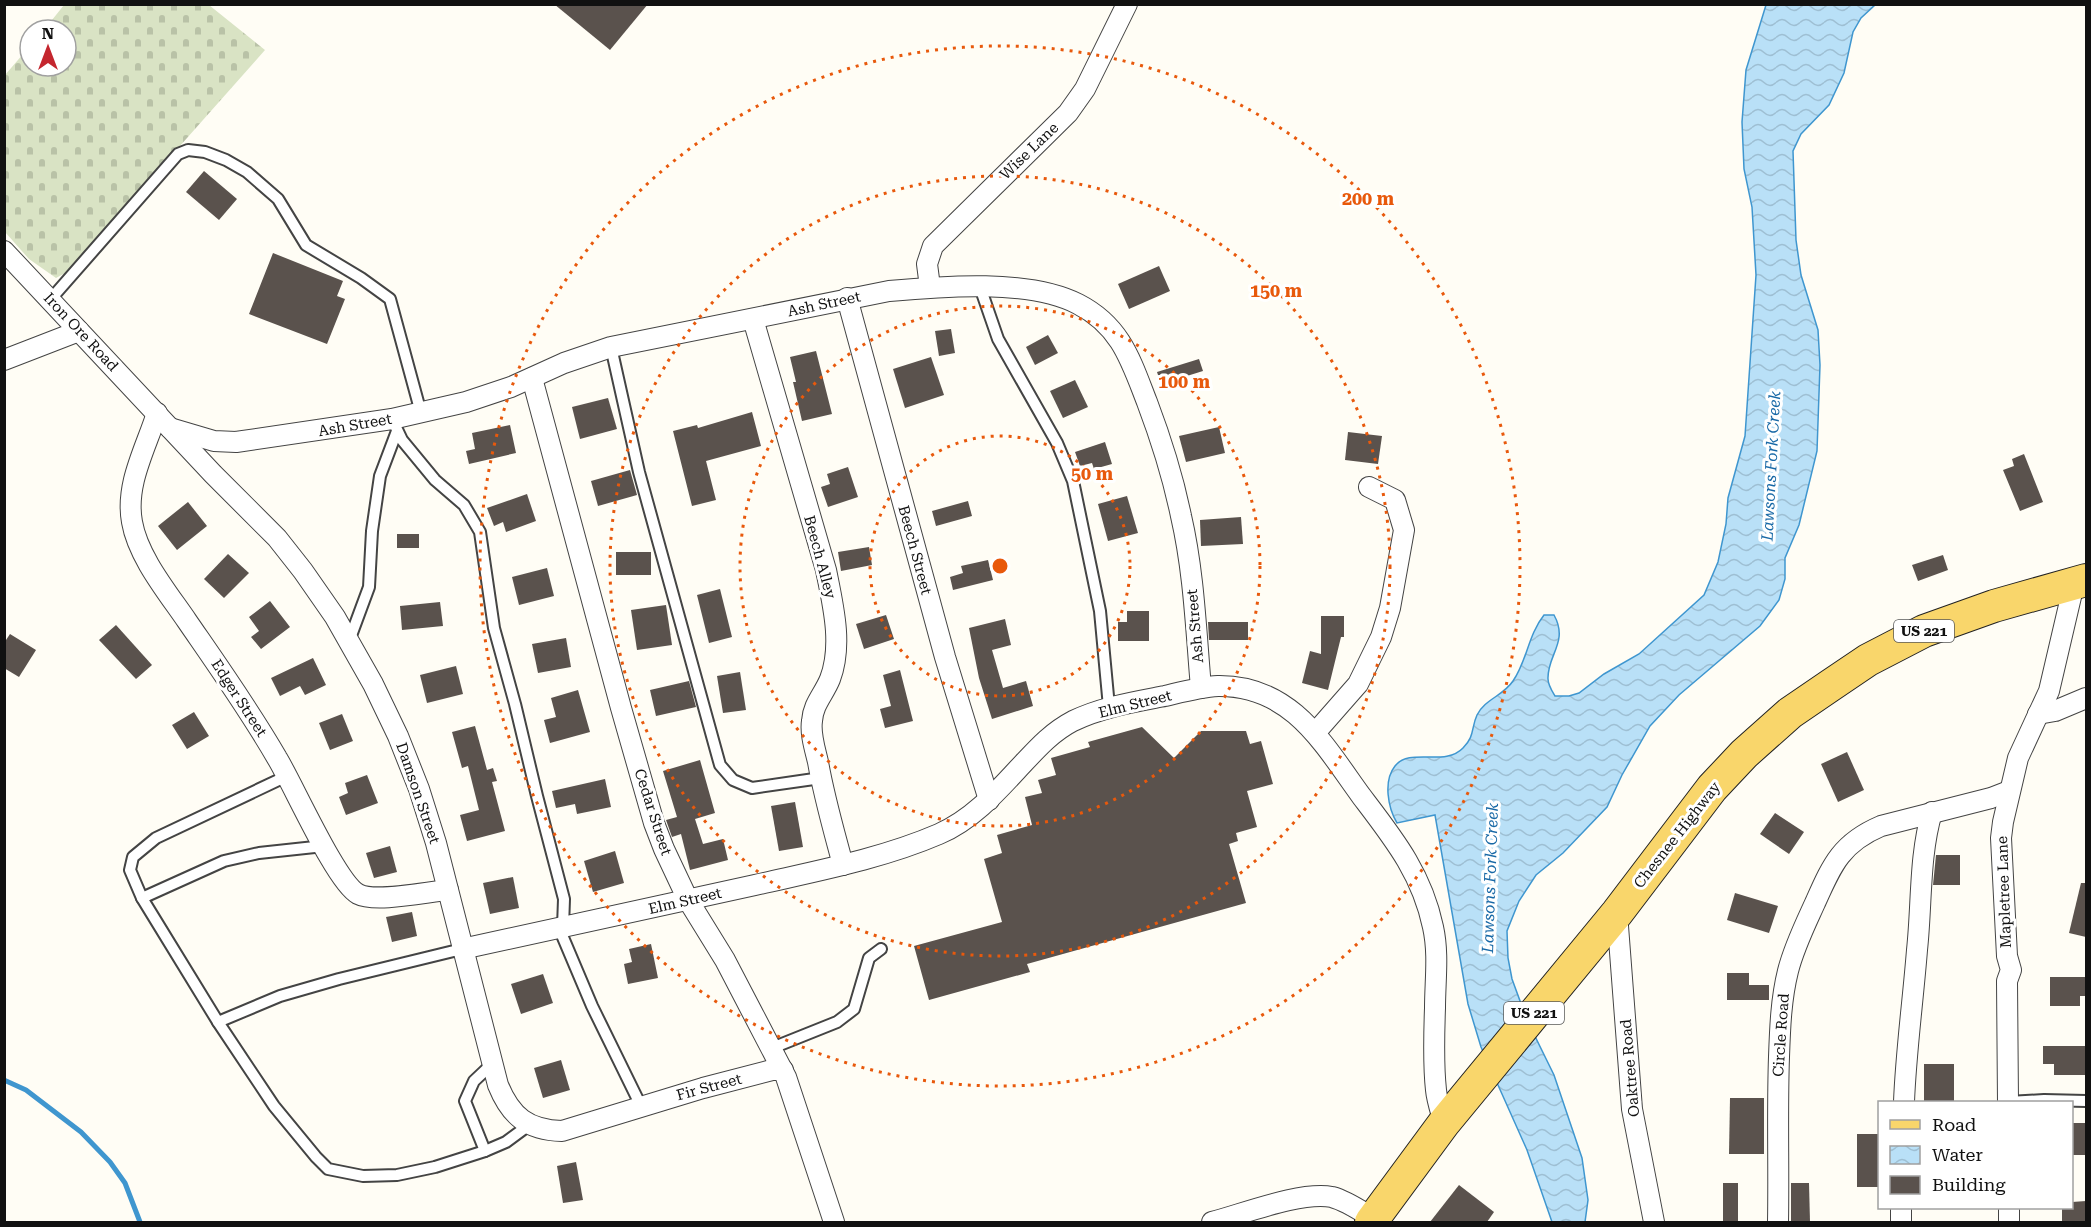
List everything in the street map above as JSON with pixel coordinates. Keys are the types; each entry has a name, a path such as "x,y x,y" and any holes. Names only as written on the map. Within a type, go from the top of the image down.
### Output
{"main road":[{"name":"Chesnee Highway","path":"1372,1221 1444,1123 1617,913 1712,788 1744,754 1790,713 1868,660 1924,631 1995,606 2080,582"}],"street":[{"name":"Wise Lane","path":"930,287 927,264 933,246 1068,113 1084,89 1127,4"},
{"name":"Iron Ore Road","path":"4,251 157,413"},
{"name":"Ash Street","path":"170,428 214,441 236,442 395,425 420,413 466,402 611,347 847,298 930,287 980,287 1057,295 1100,318 1117,336 1129,355 1153,419 1182,517 1190,570 1201,688"},
{"name":"Beech Street","path":"847,298 945,657 989,800"},
{"name":"Beech Alley","path":"753,319 826,570 832,600 837,640 834,666 828,685 817,701 811,722 821,778 843,865"},
{"path":"4,360 80,332"},
{"name":"Cedar Street","path":"532,378 654,823 671,866 688,900 725,960 793,1092 834,1222"},
{"name":"Damson Street","path":"157,413 213,474 277,538 303,571 349,641 373,684 402,746 426,810 492,1064 504,1101 515,1115 529,1125"},
{"name":"Edger Street","path":"157,413 136,470 131,499 135,534 158,578 250,713 347,885 358,894 374,898 448,890"},
{"path":"1315,734 1358,684 1382,637 1390,608 1404,530 1395,500 1369,488"},
{"name":"Mapletree Lane","path":"2008,1101 2007,981 2011,970 2007,956 2001,838 2009,791 2018,758 2049,691 2080,582"},
{"name":"Elm Street","path":"462,949 843,865 939,834 965,819 989,800 1042,743 1076,720 1109,707 1201,688 1234,687 1266,695 1293,711 1315,734 1404,852 1417,876 1433,927 1437,954 1436,1093 1444,1123"},
{"path":"2038,714 2055,711 2086,698"},
{"name":"Circle Road","path":"1778,1222 1777,1107 1780,1015 1783,993 1793,951 1829,871 1838,855 1865,833 1881,826 1991,798 2009,791"},
{"path":"1905,1101 1909,1019 1917,950 1924,851 1926,831 1932,812"},
{"name":"Oaktree Road","path":"1617,913 1632,1109 1654,1222"},
{"name":"Fir Street","path":"638,1107 772,1070 783,1070"},
{"path":"529,1125 545,1131 562,1131 579,1128 638,1107"},
{"path":"1212,1222 1313,1196 1332,1197 1350,1204 1372,1221"}],"lane":[{"path":"50,300 178,154 188,150 205,152 226,160 247,172 278,199 306,245 390,298 420,413"},
{"path":"980,287 998,339 1057,443 1073,481 1100,611 1109,707"},
{"path":"611,347 639,472 720,765 733,780 752,788 821,778"},
{"path":"349,641 369,587 372,531 380,476 395,425"},
{"path":"395,425 402,440 435,480 464,505 480,532 494,628 564,899 561,927 592,1006 638,1107"},
{"path":"287,776 156,838 133,857 130,870 142,898 218,1022 274,1106 328,1169 363,1176 398,1176 435,1167 506,1142 529,1125"},
{"path":"142,898 224,861 259,853 324,846"},
{"path":"218,1022 290,993 462,949"},
{"path":"772,1048 837,1022 854,1009 869,958 881,949"},
{"path":"485,1151 465,1101 474,1081 492,1064"},
{"path":"2026,1101 2086,1101"}],"green space":[{"path":"64,5 209,5 265,50 69,271 56,278 29,259 5,232 5,75 18,60 18,78 78,78 78,18 54,18"}],"water":[{"name":"Lawsons Fork Creek","path":"1766,5 1875,5 1861,18 1853,32 1844,73 1829,105 1801,134 1793,151 1796,240 1801,275 1818,330 1820,365 1817,451 1799,525 1785,558 1785,579 1779,600 1760,626 1679,695 1650,726 1607,807 1563,853 1536,875 1519,901 1507,931 1508,958 1512,979 1527,1020 1554,1075 1582,1158 1588,1200 1585,1222 1552,1222 1527,1150 1481,1047 1468,1004 1435,815 1397,823 1389,802 1389,779 1395,766 1401,761 1418,757 1447,756 1463,748 1469,740 1480,710 1509,686 1518,673 1534,631 1544,615 1554,615 1559,633 1549,670 1550,688 1555,696 1569,696 1579,693 1604,674 1639,654 1704,595 1718,562 1726,524 1728,498 1745,436 1756,275 1752,207 1744,169 1742,122 1746,70"}],"building":[{"path":"554,4 648,4 610,50"},
{"path":"204,171 237,199 219,220 186,192"},
{"path":"273,253 343,281 337,296 345,299 327,344 249,314"},
{"path":"1159,266 1170,291 1129,309 1118,284"},
{"path":"951,329 955,353 939,356 935,331"},
{"path":"1048,335 1058,353 1035,365 1026,347"},
{"path":"816,351 832,414 802,421 790,357"},
{"path":"931,357 944,395 905,408 893,369"},
{"path":"1199,359 1203,371 1161,384 1157,372"},
{"path":"1075,380 1088,407 1063,418 1050,391"},
{"path":"608,398 617,429 580,439 572,407"},
{"path":"752,412 761,446 706,461 716,500 692,506 673,431 697,425 698,428"},
{"path":"510,425 516,453 469,464 466,451 475,449 472,433"},
{"path":"1219,427 1225,453 1186,462 1179,436"},
{"path":"1348,432 1382,436 1378,464 1345,460"},
{"path":"1105,442 1112,464 1094,469 1092,463 1080,466 1075,452"},
{"path":"2024,454 2043,502 2020,511 2003,470 2014,466 2012,459"},
{"path":"848,467 858,497 828,507 821,487 830,484 827,474"},
{"path":"630,470 637,495 598,506 591,481"},
{"path":"527,494 536,521 506,532 503,522 494,526 487,508"},
{"path":"1127,496 1138,533 1108,541 1098,504"},
{"path":"968,501 972,516 936,526 932,511"},
{"path":"188,502 207,526 177,550 158,526"},
{"path":"1241,517 1243,544 1201,546 1200,520"},
{"path":"397,534 419,534 419,548 397,548"},
{"path":"869,547 872,565 841,571 838,552"},
{"path":"616,552 651,552 651,575 616,575"},
{"path":"228,554 249,573 224,598 204,579"},
{"path":"1943,555 1948,570 1918,581 1912,565"},
{"path":"988,560 993,580 953,590 950,577 963,573 961,566"},
{"path":"547,568 554,596 519,605 512,577"},
{"path":"720,589 732,637 709,643 697,595"},
{"path":"270,601 290,627 261,649 251,637 259,631 249,617"},
{"path":"440,602 443,626 402,630 400,606"},
{"path":"666,605 672,645 637,650 631,610"},
{"path":"1127,611 1149,611 1149,641 1118,641 1118,622 1127,622"},
{"path":"886,615 894,639 864,649 856,624"},
{"path":"1321,616 1344,616 1344,637 1341,637 1328,690 1302,683 1310,651 1321,654"},
{"path":"1005,619 1011,645 992,650 1003,688 1026,681 1033,706 992,719 979,678 969,628"},
{"path":"1208,622 1248,622 1248,640 1209,640"},
{"path":"116,625 152,665 136,679 99,640"},
{"path":"10,634 36,650 19,677 4,668 4,643"},
{"path":"566,638 571,667 538,673 532,644"},
{"path":"313,658 326,685 305,695 300,686 280,696 271,678"},
{"path":"456,666 463,694 427,703 420,675"},
{"path":"900,670 913,721 885,728 880,709 891,706 883,675"},
{"path":"740,672 746,710 723,713 717,676"},
{"path":"689,681 696,707 656,716 650,690"},
{"path":"578,690 590,732 550,743 544,720 556,717 551,698"},
{"path":"194,712 209,736 187,749 172,725"},
{"path":"342,714 353,741 330,750 319,723"},
{"path":"475,726 487,770 493,768 497,781 492,782 505,831 467,841 460,815 479,810 468,766 462,768 452,732"},
{"path":"1142,727 1174,758 1201,731 1246,731 1250,744 1261,741 1273,784 1247,791 1257,827 1236,833 1238,841 1229,844 1246,903 1027,964 1030,972 929,1000 914,946 1002,922 984,859 1002,853 997,835 1032,825 1025,797 1042,793 1038,780 1056,775 1051,758 1090,747 1088,742"},
{"path":"1847,752 1864,790 1838,802 1821,764"},
{"path":"700,760 715,813 695,819 703,844 723,839 728,860 690,870 681,834 672,837 666,820 677,817 663,771"},
{"path":"367,775 378,803 346,815 339,797 348,793 345,783"},
{"path":"605,779 611,807 577,814 575,804 556,808 552,791"},
{"path":"795,802 803,847 779,851 771,806"},
{"path":"1775,813 1804,832 1789,854 1760,834"},
{"path":"390,846 397,872 374,878 366,853"},
{"path":"615,851 624,883 593,892 584,861"},
{"path":"1936,855 1960,855 1960,885 1933,885"},
{"path":"513,877 519,908 490,914 483,883"},
{"path":"2081,883 2086,883 2086,937 2069,933"},
{"path":"1735,893 1778,906 1769,933 1727,920"},
{"path":"412,912 417,936 392,942 386,917"},
{"path":"651,944 658,978 628,984 624,964 632,962 629,949"},
{"path":"1727,973 1749,973 1749,985 1769,985 1769,1000 1727,1000"},
{"path":"543,974 553,1003 521,1014 511,984"},
{"path":"2050,977 2086,977 2086,996 2080,996 2080,1006 2050,1006"},
{"path":"2043,1046 2086,1046 2086,1075 2054,1075 2054,1064 2043,1064"},
{"path":"561,1060 570,1090 543,1098 534,1068"},
{"path":"1924,1064 1954,1064 1954,1101 1924,1101"},
{"path":"1730,1098 1764,1098 1764,1154 1729,1154"},
{"path":"2073,1123 2086,1123 2086,1155 2073,1155"},
{"path":"1857,1134 1878,1134 1878,1187 1857,1187"},
{"path":"576,1162 583,1200 563,1203 557,1166"},
{"path":"1723,1183 1738,1183 1738,1222 1723,1222"},
{"path":"1791,1183 1809,1183 1810,1222 1791,1222"},
{"path":"1459,1185 1494,1212 1487,1222 1430,1222"},
{"path":"2086,1201 2086,1222 2062,1222 2062,1209 2073,1209 2073,1202"}],"waterway":[{"path":"4,1080 26,1090 81,1132 110,1162 125,1183 140,1222"}]}
